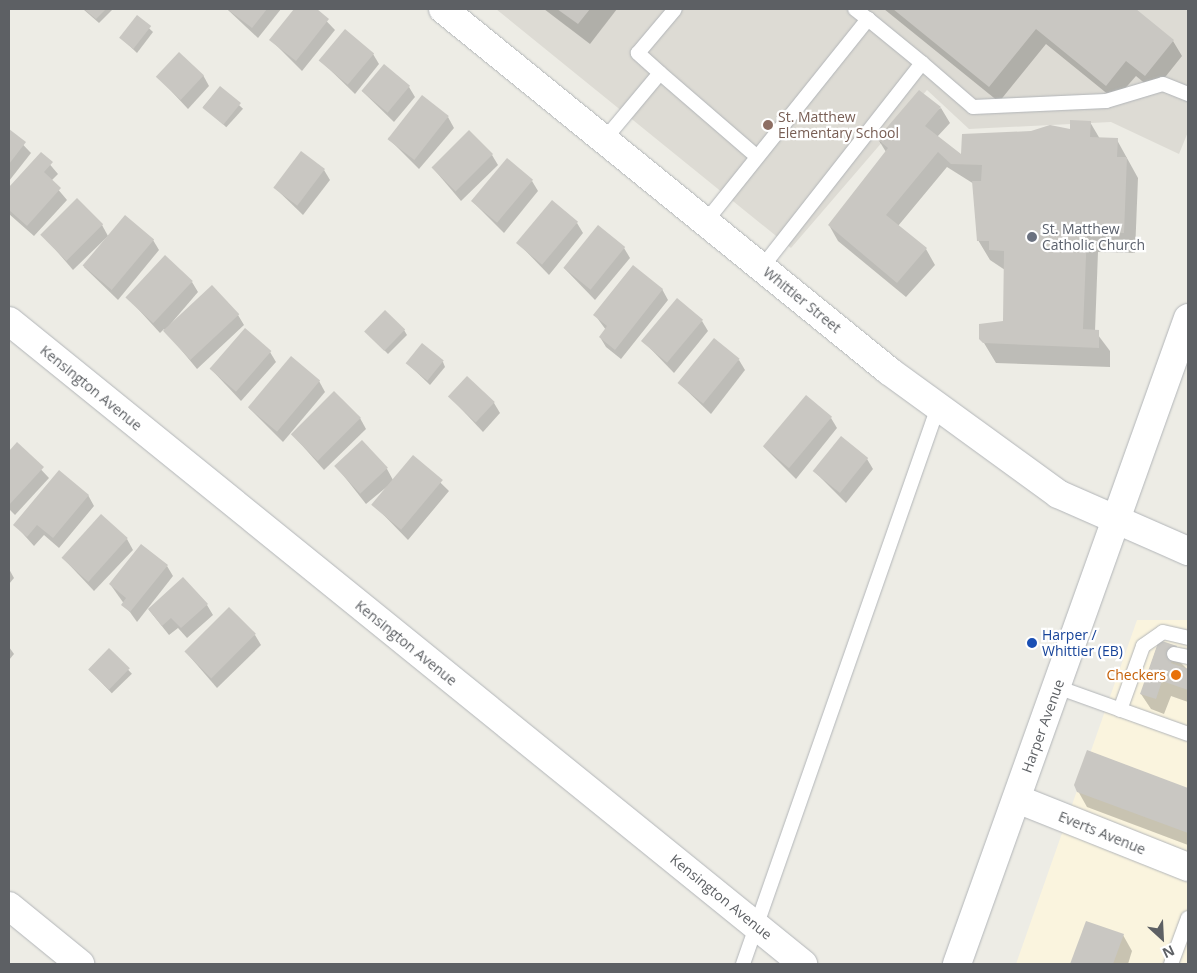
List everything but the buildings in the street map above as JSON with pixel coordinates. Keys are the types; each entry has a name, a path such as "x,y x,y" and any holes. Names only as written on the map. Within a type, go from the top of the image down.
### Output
{"street":[{"name":"Whittier Street","path":"442,9 938,407 1058,494 1188,551"},
{"name":"Kensington Avenue","path":"9,321 803,964"},
{"name":"Harper Avenue","path":"957,964 1187,324"},
{"name":"Everts Avenue","path":"1017,799 1188,867"},
{"path":"9,906 80,964"}],"lane":[{"path":"675,9 638,53 756,156"},
{"path":"855,9 922,62 972,107 1106,101 1163,84 1188,94"},
{"path":"707,220 756,156 868,19"},
{"path":"762,267 922,62"},
{"path":"604,140 660,73"},
{"path":"743,964 938,407"},
{"path":"1120,710 1139,657 1152,636 1163,632 1188,638"},
{"path":"1139,657 1156,649"},
{"path":"1057,687 1188,734"},
{"path":"1171,964 1188,918"}],"shaded area":[{"name":"St. Matthew Elementary School","path":"496,9 1188,9 1188,132 1179,154 1111,122 969,129 927,90 791,248"},
{"path":"1137,620 1188,620 1188,964 1016,964"}],"place":[{"name":"St. Matthew Elementary School","path":"768,125"},
{"name":"St. Matthew Catholic Church","path":"1032,237"},
{"name":"Harper / Whittier (EB)","path":"1032,643"},
{"name":"Checkers","path":"1176,675"}]}
